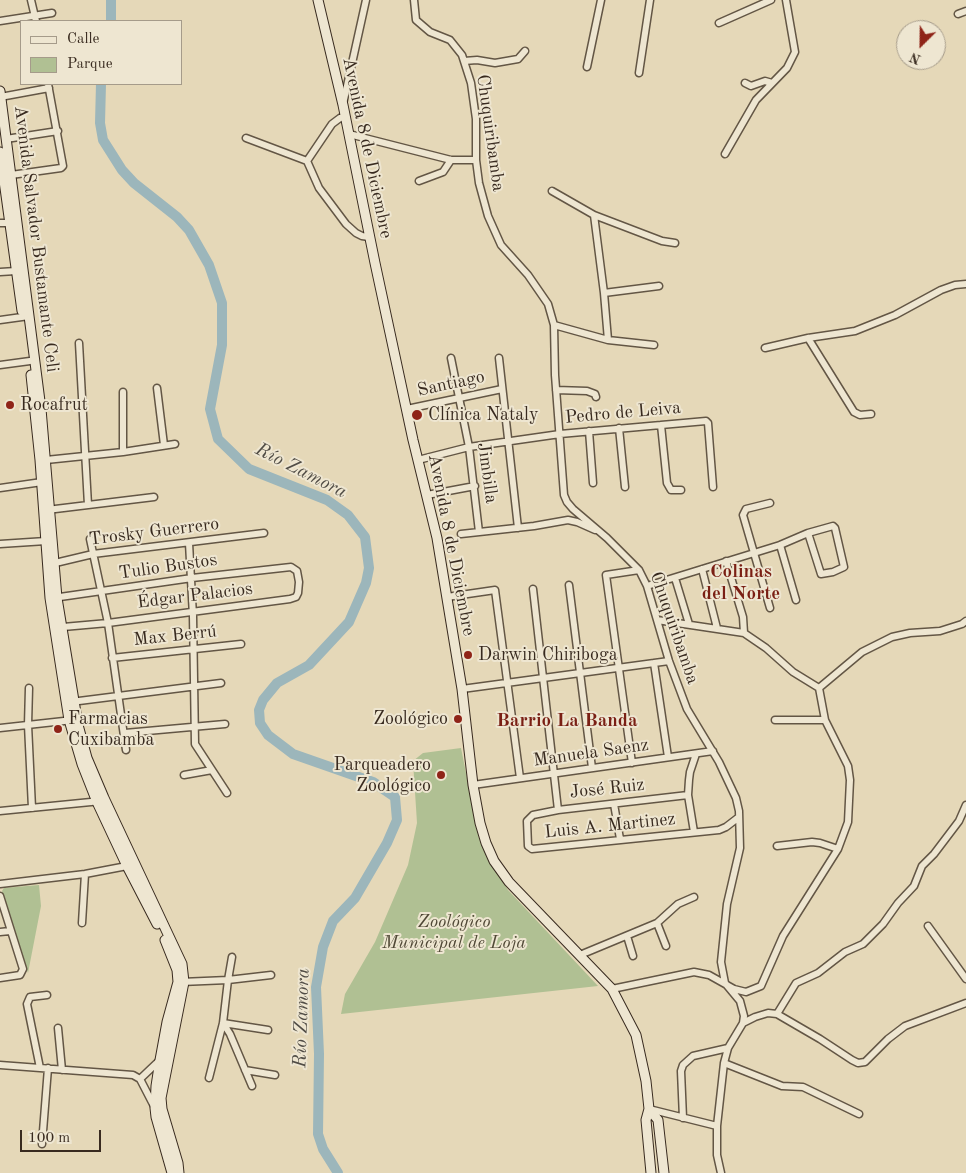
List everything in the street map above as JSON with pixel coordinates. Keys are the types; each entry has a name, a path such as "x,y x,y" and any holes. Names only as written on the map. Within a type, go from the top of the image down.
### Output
{"main road":[{"name":"Avenida 8 de Diciembre","path":"318,0 343,105 369,237 437,538 462,690 473,785 480,823 494,861 509,882 612,990 636,1035 650,1109 658,1120 664,1173"},
{"name":"Avenida Salvador Bustamante Celi","path":"0,95 6,138 5,175 8,220 16,271 26,316 30,361 46,460 46,541 51,564"},
{"name":"Avenida Salvador Bustamante Celi","path":"0,152 5,175"},
{"name":"Avenida Salvador Bustamante Celi","path":"8,220 26,316 38,409 42,482 47,510 53,598 71,702"},
{"name":"Avenida Salvador Bustamante Celi","path":"53,598 63,627 73,720 82,764 182,964 181,982 172,1023 164,1082 156,1116 172,1173"},
{"name":"Avenida Salvador Bustamante Celi","path":"101,801 127,866 163,934 181,982"},
{"name":"Avenida Salvador Bustamante Celi","path":"172,1023 160,1060 156,1086 159,1108 178,1163 179,1173"},
{"name":"Avenida 8 de Diciembre","path":"650,1109 646,1120 651,1173"}],"street":[{"path":"31,0 35,19"},
{"path":"343,105 366,0"},
{"name":"Chuquiribamba","path":"414,0 416,20 430,32 450,40 462,55 471,83 476,119 476,160 479,183 488,216 501,245 528,275 548,304 554,325 556,390 564,495 567,502 639,570 647,586 669,661 687,709 713,751 736,798 739,816 740,848 727,904 721,946 721,962 725,983 740,1001 744,1016 743,1023"},
{"path":"587,67 601,0"},
{"path":"639,73 650,0"},
{"path":"719,23 760,2 771,0"},
{"path":"724,154 752,105 787,68 795,52 786,0"},
{"path":"958,14 966,11"},
{"path":"0,21 35,19 52,14"},
{"path":"464,61 477,60 495,63 518,59 525,51"},
{"path":"745,83 751,86 765,81 772,84"},
{"path":"0,95 49,86 63,166 61,168 5,175"},
{"path":"307,161 332,124 345,117"},
{"path":"6,138 58,131"},
{"path":"349,134 451,160 476,160"},
{"path":"246,138 307,161 319,188 346,224 356,233 369,237"},
{"path":"419,181 442,172 451,160"},
{"path":"552,191 594,215 662,241 675,243"},
{"path":"594,215 608,340"},
{"path":"0,272 16,271"},
{"path":"765,348 808,338 855,331 895,315 941,290 955,285 966,284"},
{"path":"604,293 659,286"},
{"path":"0,320 26,316"},
{"path":"554,325 608,340 654,345"},
{"path":"808,338 854,412 860,415 871,414"},
{"path":"79,343 88,505"},
{"name":"Jimbilla","path":"451,358 469,447 479,532"},
{"path":"499,358 518,528"},
{"path":"0,365 30,361"},
{"path":"157,388 164,445"},
{"name":"Santiago","path":"407,408 502,389"},
{"path":"556,390 587,391 595,394 596,397"},
{"path":"123,392 123,452"},
{"name":"Pedro de Leiva","path":"418,460 469,447 507,441 589,431 706,421 708,423 713,487"},
{"path":"661,425 667,484 671,490 681,490"},
{"path":"619,428 625,487"},
{"path":"589,431 593,483"},
{"path":"46,460 84,457 175,444"},
{"path":"0,488 42,482"},
{"path":"427,495 475,486"},
{"path":"47,510 154,497"},
{"path":"770,503 746,509 744,512 753,552 770,608"},
{"path":"461,534 568,520 600,532"},
{"path":"647,586 780,545 808,533 833,526 845,566 842,569 821,574 808,533"},
{"name":"Trosky Guerrero","path":"51,564 93,554 264,533"},
{"path":"90,539 108,623 126,750"},
{"path":"0,544 46,541"},
{"path":"189,543 194,649 194,744 227,793"},
{"path":"780,545 796,600"},
{"path":"726,561 743,617 744,632"},
{"name":"Tulio Bustos","path":"53,598 192,578 291,567"},
{"name":"Édgar Palacios","path":"63,627 108,623 290,599 296,596 299,588 297,571 291,567"},
{"path":"702,569 717,628"},
{"path":"632,763 606,575 639,570"},
{"path":"675,578 689,624"},
{"path":"569,585 592,768"},
{"path":"533,589 558,810"},
{"path":"447,597 495,590 520,778"},
{"path":"612,990 694,972 709,975 734,989 746,992 761,986 783,936 838,849 848,822 850,780 848,766 825,720 819,688 793,672 766,648 744,632 657,620"},
{"path":"819,688 862,652 892,637 910,633 940,631 966,621"},
{"name":"Max Berrú","path":"112,658 241,644"},
{"path":"462,690 669,661"},
{"path":"654,663 668,758"},
{"path":"71,702 118,695 194,688 221,683"},
{"path":"28,688 32,808"},
{"path":"0,728 73,720"},
{"path":"775,720 825,720"},
{"path":"125,733 225,724"},
{"name":"Manuela Saenz","path":"473,785 713,751"},
{"path":"694,832 688,795 690,772 696,754"},
{"path":"184,775 212,770"},
{"name":"José Ruiz","path":"530,848 528,821 533,815 558,810 688,795"},
{"path":"0,811 101,801"},
{"path":"614,804 620,839"},
{"path":"777,1014 796,983 818,973 844,952 863,944 883,924 898,903 914,886 922,866 934,854 959,821 966,805"},
{"name":"Luis A. Martinez","path":"530,848 719,830 739,816"},
{"path":"778,846 812,842 838,849"},
{"path":"0,884 85,874 127,866"},
{"path":"82,923 85,874"},
{"path":"0,896 23,969 20,975 0,978"},
{"path":"580,955 657,923 678,904 694,898"},
{"path":"657,923 666,946"},
{"path":"928,926 966,979"},
{"path":"0,932 10,931"},
{"path":"627,936 633,956"},
{"path":"209,1078 223,1024 232,957"},
{"path":"181,982 228,980 272,975"},
{"path":"40,1068 27,1004 30,997 47,995"},
{"path":"721,1173 717,1126 724,1063 728,1048 743,1023 756,1016 768,1013 777,1014 858,1063 865,1062 888,1039 905,1026 966,1003"},
{"path":"223,1024 268,1030"},
{"path":"223,1024 230,1034 252,1086"},
{"path":"58,1028 62,1070"},
{"path":"683,1118 680,1072 683,1064 692,1056 728,1048"},
{"path":"140,1079 160,1060"},
{"path":"724,1063 782,1086 803,1087 859,1114"},
{"path":"0,1065 133,1075 140,1079 159,1108"},
{"path":"42,1144 48,1068"},
{"path":"245,1070 275,1075"},
{"path":"650,1109 717,1126"}],"green space":[{"name":"Zoológico Municipal de Loja","path":"461,748 479,838 490,861 508,890 598,986 341,1014 345,994 375,942 408,865 417,823 413,761 423,753"},
{"path":"39,885 41,906 28,973 2,891 4,888"}],"waterway":[{"name":"Río Zamora","path":"111,0 111,20"},
{"name":"Río Zamora","path":"101,85 100,123 103,140 122,170 134,183 177,217 189,230 209,265 222,303 222,345 210,409 218,439 249,469 327,500 348,515 365,537 369,568 366,583 349,622 309,665 277,683 263,700 259,710 260,723 268,735 293,754 373,782 395,797 397,820 387,843 355,898 333,921 323,947 316,987 319,1054 318,1134 323,1149 338,1173"}],"place":[{"name":"Rocafrut","path":"10,405"},
{"name":"Clínica Nataly","path":"417,415"},
{"name":"Darwin Chiriboga","path":"468,655"},
{"name":"Zoológico","path":"458,719"},
{"name":"Farmacias Cuxibamba","path":"58,729"},
{"name":"Parqueadero Zoológico","path":"441,775"}],"district":[{"name":"Colinas del Norte","path":"741,583"},
{"name":"Barrio La Banda","path":"567,721"}]}
